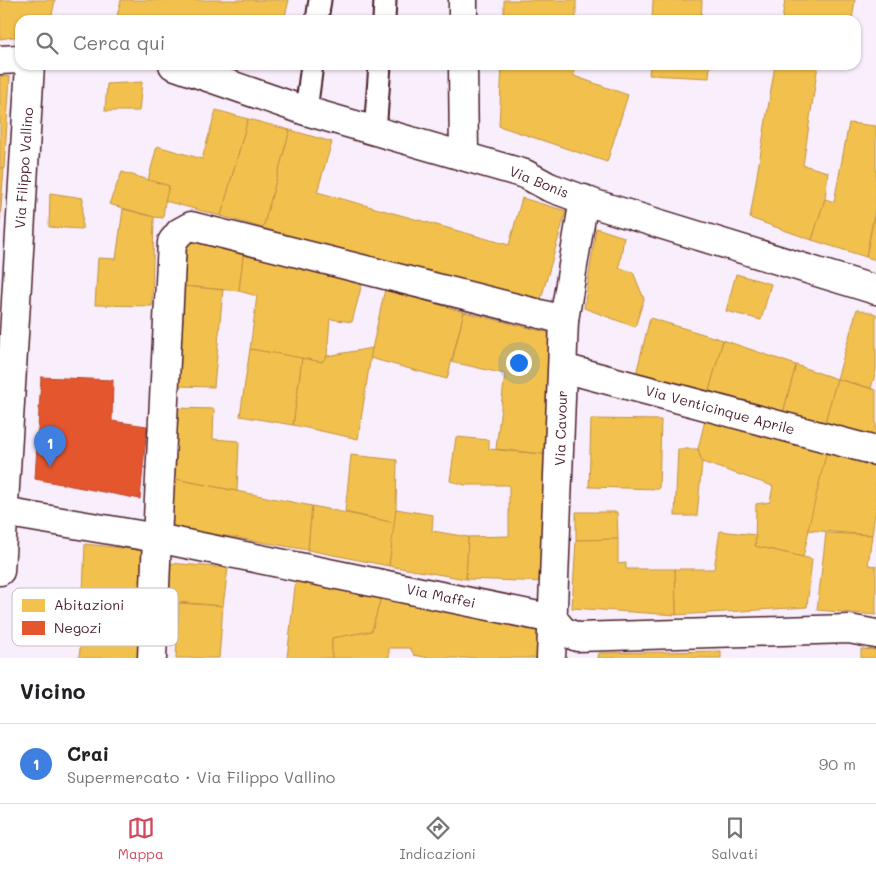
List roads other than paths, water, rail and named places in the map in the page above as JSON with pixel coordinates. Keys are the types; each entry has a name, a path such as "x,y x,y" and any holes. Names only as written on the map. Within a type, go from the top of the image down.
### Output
{"street":[{"path":"463,0 463,15"},
{"path":"0,60 15,59"},
{"name":"Via Filippo Vallino","path":"0,571 30,70"},
{"name":"Via Bonis","path":"187,70 306,111 525,174 549,187 584,199 876,290"},
{"path":"463,70 464,156"},
{"name":"Via Cavour","path":"551,658 564,320 584,199"},
{"path":"154,588 172,242 180,232 191,226 564,320"},
{"name":"Via Venticinque Aprile","path":"563,368 876,451"},
{"name":"Via Maffei","path":"3,512 156,538 553,619 563,631 577,637 849,629 876,634"}],"lane":[{"path":"318,15 320,0"},
{"path":"384,15 386,0"},
{"path":"306,111 311,70"},
{"path":"375,132 380,70"}],"place":[{"name":"Crai","path":"50,467"}]}
